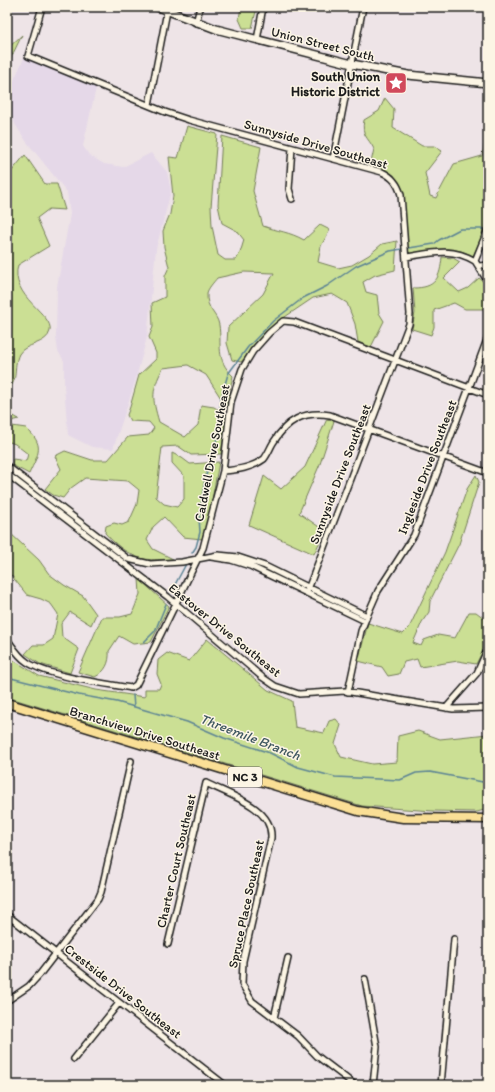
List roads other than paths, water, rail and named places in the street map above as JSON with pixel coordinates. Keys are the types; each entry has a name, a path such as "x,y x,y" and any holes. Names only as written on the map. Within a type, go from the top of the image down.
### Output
{"main road":[{"name":"Union Street South","path":"158,7 196,23 352,64 408,75 488,83"},
{"name":"Branchview Drive Southeast","path":"7,703 358,811 403,818 488,819"}],"street":[{"name":"Sunnyside Drive Southeast","path":"42,7 28,56 189,120 382,172 390,176 395,181 401,195 406,257 410,314 406,335 307,590"},
{"path":"196,23 200,7"},
{"path":"257,40 263,7"},
{"path":"333,159 363,7"},
{"path":"149,105 167,11"},
{"path":"292,148 289,189 292,199"},
{"path":"488,229 476,258 488,282"},
{"path":"406,257 449,251 476,258"},
{"path":"479,266 488,265"},
{"name":"Caldwell Drive Southeast","path":"7,639 18,655 45,671 134,688 198,559 208,532 223,471 231,402 235,386 252,351 278,324 286,321 294,322 488,395"},
{"name":"Ingleside Drive Southeast","path":"348,692 361,631 366,618 378,591 414,535 488,337"},
{"path":"223,471 257,464 267,455 287,425 303,416 314,413 330,415 488,473"},
{"path":"7,466 128,559 150,564 210,557 242,563 307,590 366,618"},
{"name":"Eastover Drive Southeast","path":"7,474 176,604 262,677 275,686 300,694 348,692 446,708 469,710 488,708"},
{"path":"446,708 477,673 488,648"},
{"path":"7,1001 29,986 90,911 102,892 130,761"},
{"name":"Charter Court Southeast","path":"168,944 206,783"},
{"name":"Spruce Place Southeast","path":"206,783 257,809 265,816 270,825 270,838 243,961 242,984 248,996 298,1036 317,1056 356,1085"},
{"name":"Crestside Drive Southeast","path":"7,916 225,1085"},
{"path":"441,1085 454,939"},
{"path":"274,1018 288,958"},
{"path":"365,979 377,1047 373,1085"},
{"path":"74,1059 120,1003"}],"waterway":[{"path":"409,248 434,244 460,229 484,229"},
{"path":"192,553 196,547 200,532 199,518 205,479 218,435 221,398 228,374 248,347 273,321 303,298 327,286 356,266 390,251 402,249"},
{"path":"7,265 10,289 7,324"},
{"path":"171,592 186,564"},
{"path":"144,642 155,631 166,604"},
{"name":"Threemile Branch","path":"7,677 79,695 117,702 187,722 224,738 270,753 298,767 335,777 400,780 416,773 430,772 488,783"},
{"path":"133,695 134,707"}],"place":[{"name":"South Union Historic District","path":"396,83"}]}
